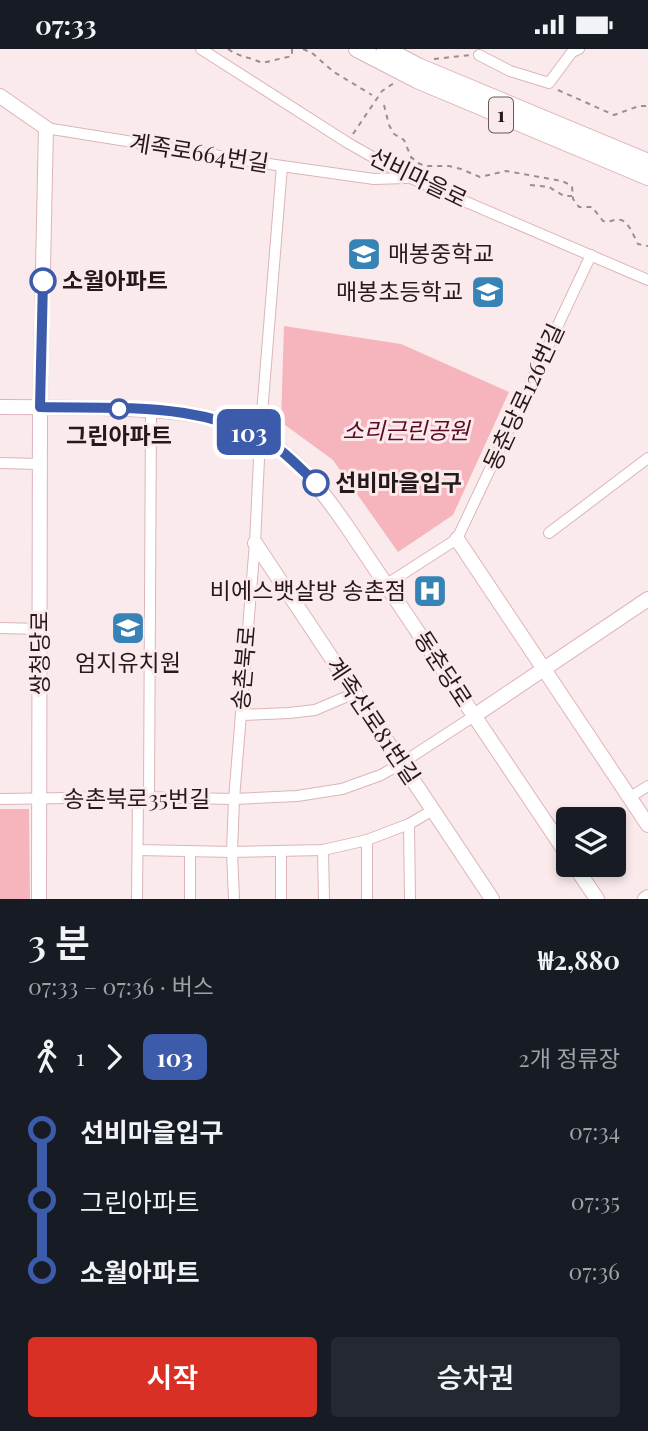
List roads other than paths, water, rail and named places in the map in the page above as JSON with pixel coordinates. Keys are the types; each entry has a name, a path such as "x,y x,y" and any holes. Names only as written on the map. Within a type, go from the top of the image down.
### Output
{"highway":[{"name":"1","path":"356,49 417,80 648,177"},
{"name":"1","path":"385,49 420,67 648,162"}],"main road":[{"name":"계족로664번길","path":"0,96 46,128"},
{"name":"쌍청당로","path":"39,899 40,407 46,128"},
{"name":"동춘당로","path":"0,407 151,410 209,417 260,438 281,451 318,486 387,584 556,838"},
{"path":"457,539 648,825"},
{"name":"계족산로81번길","path":"255,543 492,899"},
{"path":"474,716 648,599"},
{"path":"582,877 597,899"}],"street":[{"name":"선비마을로","path":"201,49 348,143 648,280"},
{"path":"479,55 510,71 549,83 572,52 579,49"},
{"name":"계족로664번길","path":"46,128 374,179 410,172"},
{"name":"송촌북로","path":"234,899 234,800 282,166"},
{"name":"동춘당로126번길","path":"457,539 591,255"},
{"path":"138,899 138,850 143,797 151,410"},
{"path":"549,533 648,458"},
{"path":"0,463 40,464"},
{"path":"387,584 457,539"},
{"path":"0,628 40,629"},
{"path":"241,715 315,710 355,693"},
{"name":"송촌북로35번길","path":"0,799 143,797 234,800 297,796 342,789 402,764 474,716"},
{"path":"630,797 648,786"},
{"path":"138,850 323,850 367,840 409,824 433,810"},
{"path":"409,824 410,899"},
{"path":"367,840 367,899"},
{"path":"323,850 324,899"},
{"path":"190,851 190,899"},
{"path":"281,851 281,899"}],"place":[{"name":"매봉중학교","path":"364,254"},
{"name":"소월아파트","path":"43,281"},
{"name":"매봉초등학교","path":"488,292"},
{"name":"그린아파트","path":"119,409"},
{"name":"선비마을입구","path":"316,483"},
{"name":"비에스뱃살방 송촌점","path":"430,591"},
{"name":"엄지유치원","path":"128,628"}],"park label":[{"name":"소리근린공원","path":"406,431"}]}
